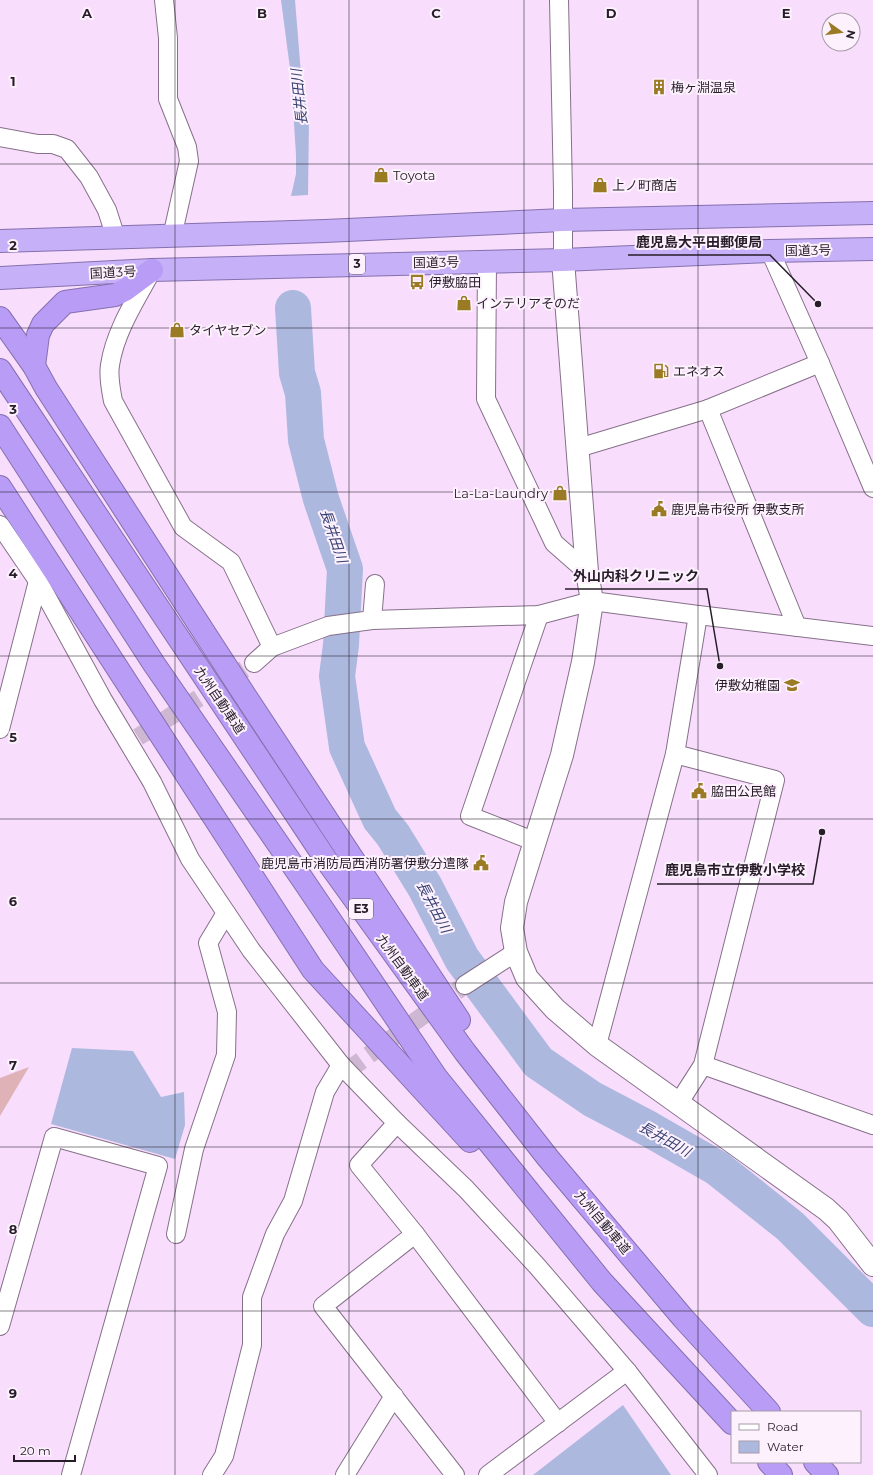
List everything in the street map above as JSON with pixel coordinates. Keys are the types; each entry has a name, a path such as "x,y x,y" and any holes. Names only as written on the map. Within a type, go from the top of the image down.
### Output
{"highway":[{"path":"0,241 172,237 563,220 873,213"},
{"name":"国道3号","path":"0,278 152,270 562,260 770,251 873,249"},
{"path":"34,366 38,335 43,324 66,302 115,295 125,290 152,270"},
{"path":"0,318 34,366 50,395 242,691 364,874 548,1158"},
{"name":"九州自動車道","path":"0,370 327,861 465,1052 548,1158 683,1318 769,1411"},
{"name":"E3","path":"0,426 154,664 436,1077 602,1282 731,1422"},
{"path":"0,487 313,970 602,1282"},
{"path":"770,1463 781,1475"},
{"path":"816,1463 827,1475"}],"street":[{"path":"164,0 168,38 168,99 187,147 190,161 172,237"},
{"path":"467,984 508,957 516,902 562,755 583,662 592,601 587,572 562,260 563,220 558,0"},
{"path":"0,137 38,144 53,144 67,149 89,177 104,203 116,238"},
{"path":"770,251 820,363 873,488"},
{"path":"487,261 486,399 554,543 587,572"},
{"path":"152,270 132,307 118,338 110,365 110,384 113,402 183,528 231,562 272,646"},
{"path":"578,448 708,410 820,363"},
{"path":"708,410 797,628"},
{"path":"0,525 38,581 133,739 152,782 190,859 251,950 341,1065 397,1123 476,1200 537,1266 627,1371 708,1475"},
{"path":"0,729 38,581"},
{"path":"372,620 375,584"},
{"path":"254,663 272,646 328,626 372,620 539,615 592,601 797,628 873,636"},
{"path":"536,842 470,816 539,615"},
{"path":"597,1045 675,754 698,615"},
{"path":"675,754 775,780 703,1065 678,1104"},
{"path":"176,1234 194,1149 226,1055 227,1012 208,942 226,913"},
{"path":"508,957 555,1009 597,1045 826,1209 838,1220 873,1265"},
{"path":"212,1475 224,1456 252,1345 252,1297 275,1234 293,1201 325,1092 341,1065"},
{"path":"703,1065 873,1125"},
{"path":"397,1123 359,1165 415,1234 558,1423"},
{"path":"0,1326 54,1137 158,1166 70,1475"},
{"path":"415,1234 323,1306 455,1475"},
{"path":"488,1475 627,1371"},
{"path":"346,1475 394,1396"}],"shaded area":[{"path":"29,1067 0,1116 0,1078"}],"water":[{"path":"281,0 295,0 302,86 309,120 308,195 291,196 296,174 296,155 291,76"},
{"path":"72,1048 133,1051 161,1097 184,1092 185,1125 175,1159 51,1124"},
{"path":"623,1405 671,1475 533,1475"}],"waterway":[{"name":"長井田川","path":"293,308 297,373 303,393 306,440 321,499 345,569 341,645 337,676 347,747 380,819 393,835 425,887 462,959 538,1062 592,1099 649,1129 717,1168 790,1226 873,1309"}],"tunnel":[{"path":"138,737 254,663"},
{"path":"347,1071 465,985"}],"place":[{"name":"梅ヶ淵温泉","path":"659,87"},
{"name":"Toyota","path":"381,175"},
{"name":"上ノ町商店","path":"600,185"},
{"name":"伊敷脇田","path":"417,282"},
{"name":"インテリアそのだ","path":"464,303"},
{"name":"鹿児島大平田郵便局","path":"818,304"},
{"name":"タイヤセブン","path":"177,330"},
{"name":"エネオス","path":"661,371"},
{"name":"La-La-Laundry","path":"560,493"},
{"name":"鹿児島市役所 伊敷支所","path":"659,509"},
{"name":"外山内科クリニック","path":"720,666"},
{"name":"伊敷幼稚園","path":"792,685"},
{"name":"脇田公民館","path":"699,791"},
{"name":"鹿児島市立伊敷小学校","path":"822,832"},
{"name":"鹿児島市消防局西消防署伊敷分遣隊","path":"481,863"}]}
